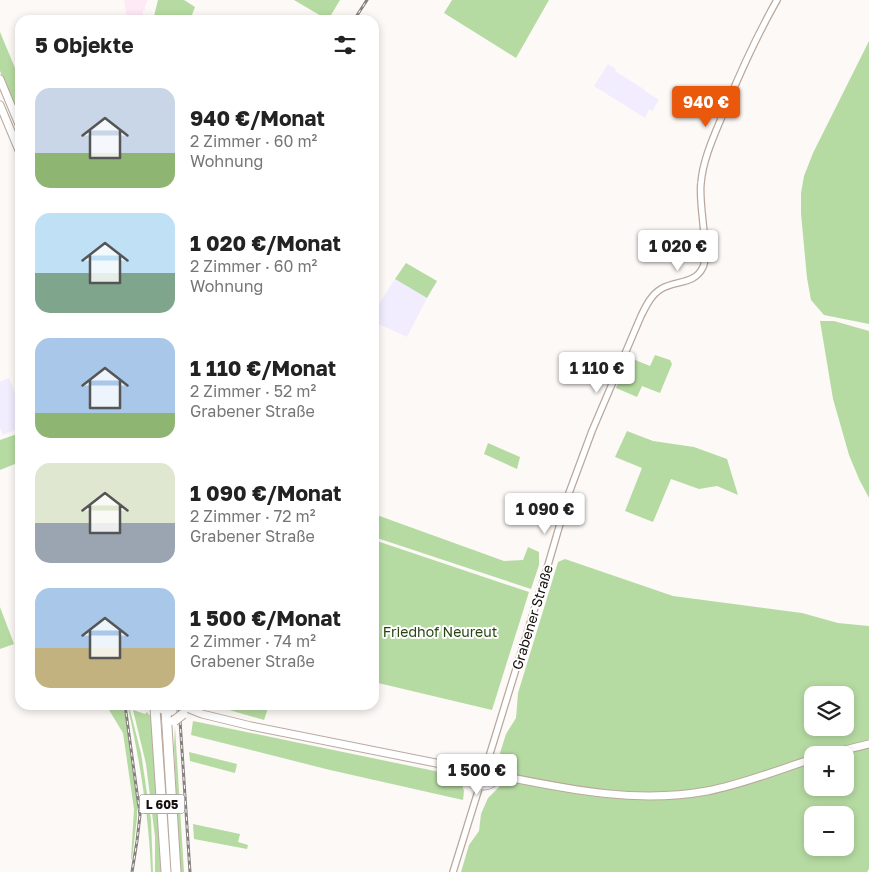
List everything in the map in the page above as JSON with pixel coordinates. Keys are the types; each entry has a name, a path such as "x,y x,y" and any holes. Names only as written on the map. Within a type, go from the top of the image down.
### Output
{"highway":[{"name":"L 605","path":"155,710 166,872"},
{"name":"L 605","path":"174,711 168,736 176,872"},
{"path":"168,736 174,711"}],"main road":[{"path":"0,79 15,115"},
{"path":"0,105 15,141"},
{"path":"174,711 202,714 320,741 471,770"},
{"path":"854,748 869,744"},
{"path":"488,760 496,767 497,775 489,785 480,785 473,781 471,770 478,761 488,760"},
{"path":"497,775 611,796 652,797 692,793 724,787 804,762"}],"street":[{"name":"Grabener Straße","path":"488,760 548,565 562,513 584,450 646,307 656,293 666,286 691,280 703,267 705,257 700,195 704,166 745,61 777,0"},
{"path":"453,872 480,785"}],"shaded area":[{"path":"124,0 148,0 143,15 126,15"},
{"path":"608,64 616,69 615,71 659,100 652,111 649,109 645,118 594,86"},
{"path":"395,279 427,298 407,337 379,324 379,304"},
{"path":"9,378 15,393 15,430 3,435 0,428 0,382"}],"green space":[{"path":"158,0 184,0 195,7 192,15 154,15"},
{"path":"294,0 340,0 331,15 320,15"},
{"path":"452,0 549,0 516,58 444,13"},
{"path":"0,32 15,68 15,107 0,71"},
{"path":"869,41 869,324 824,315 811,300 801,214 801,193 804,176 813,153"},
{"path":"406,263 437,281 427,298 395,279"},
{"path":"820,321 834,321 869,331 869,498 849,455 833,399"},
{"path":"655,355 670,360 672,364 660,393 642,386 637,397 616,388 628,357 650,366"},
{"path":"627,431 653,441 694,447 727,459 738,495 717,486 699,489 671,479 653,522 625,511 642,468 615,457"},
{"path":"15,435 15,464 0,470 0,440"},
{"path":"488,443 520,457 517,469 484,454"},
{"path":"379,516 504,561 523,560 528,547 539,552 539,565 531,589 379,539"},
{"name":"Friedhof Neureut","path":"379,542 529,592 492,710 379,683"},
{"path":"565,559 673,596 802,613 838,623 869,626 869,869 867,872 461,872 469,845 479,831 481,814 488,798 501,785 505,777 500,753 506,734 516,718 518,693 558,562"},
{"path":"0,607 14,644 0,649"},
{"path":"109,710 124,710 137,800 137,818 132,859 134,809 123,733"},
{"path":"128,710 130,710 141,753 151,820 153,872 151,872 143,790"},
{"path":"133,710 145,714 147,712 151,717 153,728 161,872 155,872 155,837 146,764"},
{"path":"229,710 267,710 264,720"},
{"path":"193,721 459,776 464,791 463,800 330,770 191,735"},
{"path":"175,727 184,872 180,872 174,747"},
{"path":"189,752 237,764 235,773 190,761"},
{"path":"193,824 240,834 238,842 248,845 247,849 194,839"}],"railway":[{"path":"357,15 367,0"},
{"path":"126,710 140,815 132,872"},
{"path":"179,710 190,872"}]}
